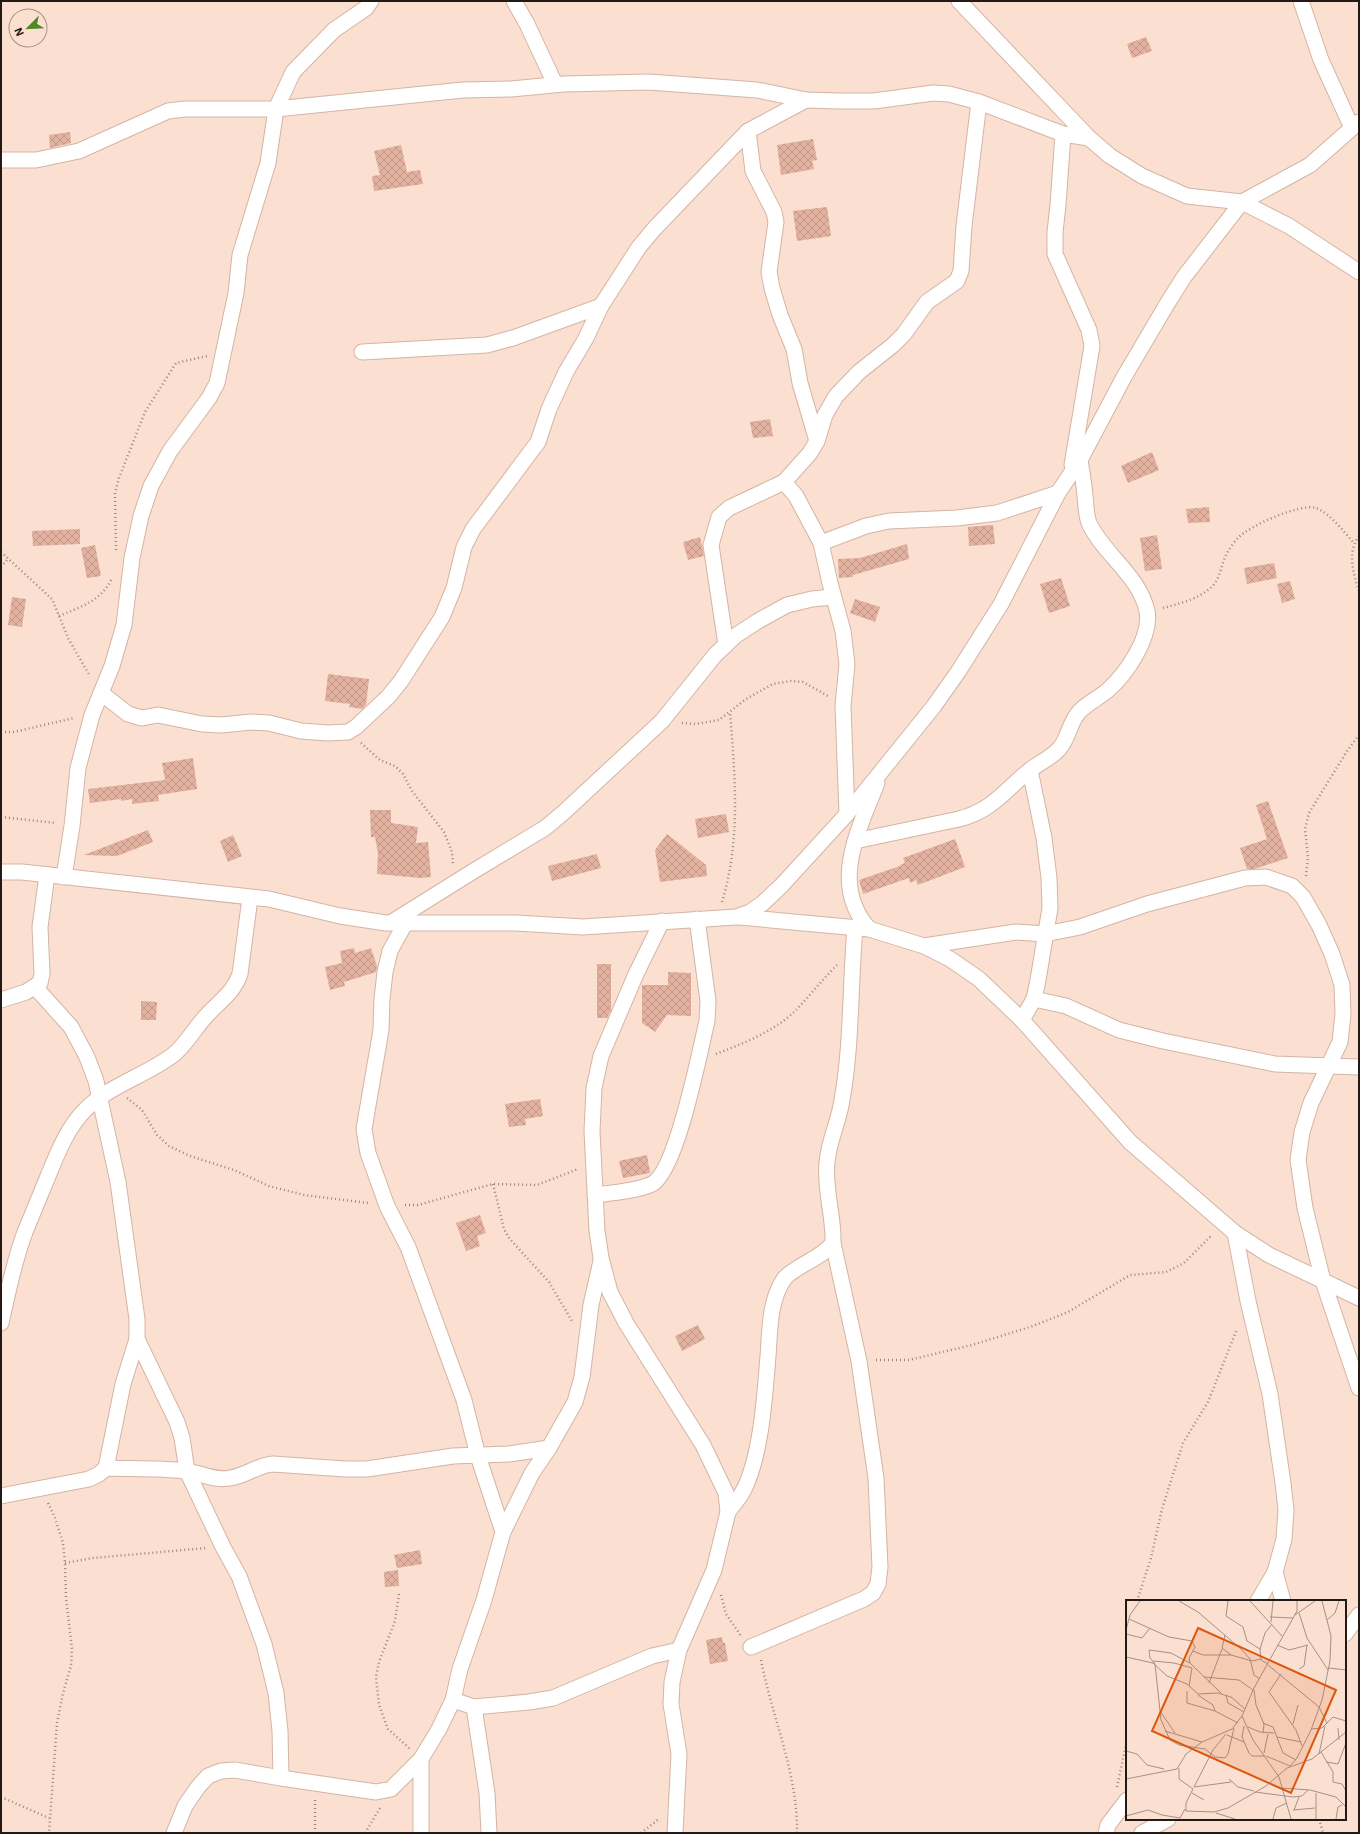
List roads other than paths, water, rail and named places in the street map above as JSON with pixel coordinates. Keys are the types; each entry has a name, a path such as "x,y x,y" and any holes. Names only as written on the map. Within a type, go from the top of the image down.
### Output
{"street":[{"path":"64,877 72,826 78,768 92,715 112,666 124,625 132,558 141,516 151,486 170,451 209,398 217,383 236,294 240,255 268,163 276,109 293,72 334,30 366,8 371,1"},
{"path":"514,1 527,24 555,84"},
{"path":"959,1 1089,138 1110,156 1142,176 1187,196 1242,202 1302,233 1359,272"},
{"path":"736,917 750,912 763,903 847,814 934,706 958,672 1001,604 1058,494 1167,304 1184,277 1242,202 1310,166 1355,125 1321,60 1301,1"},
{"path":"1,160 36,160 79,151 168,111 185,109 276,109 463,90 511,89 555,84 649,82 757,90 806,100 874,101 933,93 949,94 979,102 1063,134 1089,138"},
{"path":"101,693 128,714 142,718 158,715 202,724 221,725 251,722 269,723 302,731 328,733 348,732 356,727 388,697 401,681 442,617 454,588 464,547 473,529 538,442 549,409 566,372 586,338 601,306 639,247 655,228 748,131 806,100"},
{"path":"726,645 711,545 714,529 719,517 730,508 784,482 810,453 817,441 825,415 836,396 859,372 893,345 904,334 926,302 957,281 961,271 964,226 979,102"},
{"path":"748,131 753,171 774,212 776,222 769,272 772,288 780,316 794,349 804,401 817,441"},
{"path":"855,841 975,815 988,807 1030,770 1059,749 1068,738 1071,724 1079,712 1120,677 1144,638 1147,624 1147,612 1142,597 1130,576 1104,545 1089,522 1076,465 1092,346 1089,330 1055,254 1055,232 1063,134"},
{"path":"362,352 487,345 513,338 601,306"},
{"path":"784,482 796,496 821,543 833,597 843,630 847,664 843,706 847,814"},
{"path":"821,543 866,526 889,521 958,518 997,513 1058,494"},
{"path":"503,1532 478,1456 470,1421 447,1350 408,1247 387,1206 368,1153 364,1129 381,1030 385,972 399,922 454,883 545,828 588,791 662,721 715,655 758,621 787,605 812,599 833,597"},
{"path":"751,1647 864,1599 873,1593 878,1584 880,1567 876,1478 859,1361 833,1243 826,1162 832,1133 842,1101 849,1052 854,947 862,928 853,902 849,883 850,857 882,769"},
{"path":"1022,1020 1034,999 1044,953 1045,934 1050,908 1049,878 1044,838 1030,770"},
{"path":"1,872 22,872 269,899 340,916 399,922 516,923 583,927 620,926 736,917 862,928 924,946 950,959 979,979 1022,1020 1130,1142 1235,1233 1269,1255 1359,1298"},
{"path":"1,1000 26,992 40,983 42,974 40,927 47,875"},
{"path":"924,946 1016,932 1045,934 1080,927 1147,904 1245,878 1266,877 1292,886 1303,897 1319,925 1332,954 1342,985 1343,1014 1340,1042 1330,1066 1311,1103 1302,1132 1298,1160 1305,1208 1323,1281 1359,1388"},
{"path":"1,1323 10,1280 25,1232 54,1161 68,1133 84,1111 100,1096 157,1066 173,1055 183,1046 201,1021 228,995 237,984 243,954 250,898"},
{"path":"595,1195 652,1184 659,1178 678,1136 707,1021 708,1001 697,919"},
{"path":"662,922 636,974 601,1056 594,1088 592,1131 597,1231 601,1258 610,1292 626,1323 703,1445 726,1493 728,1512 714,1570 679,1650 672,1682 671,1704 679,1754 675,1833"},
{"path":"1,1496 89,1479 99,1474 106,1468 123,1384 137,1339 137,1319 118,1182 96,1081 87,1057 71,1027 35,987"},
{"path":"1034,999 1066,1006 1119,1030 1163,1041 1275,1064 1359,1067"},
{"path":"1235,1233 1248,1302 1270,1394 1286,1510 1284,1539 1275,1572 1259,1600"},
{"path":"728,1512 742,1492 754,1461 764,1404 771,1313 777,1294 785,1279 794,1271 816,1258 833,1243"},
{"path":"174,1833 185,1806 198,1787 208,1776 221,1771 235,1770 376,1792 391,1789 421,1758 439,1729 452,1700 460,1669 484,1600 503,1532 532,1473 549,1448 575,1402 582,1377 591,1305 601,1258"},
{"path":"137,1339 177,1422 182,1438 187,1471 222,1547 239,1576 264,1644 276,1693 280,1731 281,1778"},
{"path":"106,1468 187,1471 218,1479 242,1475 263,1464 367,1469 453,1456 509,1454 549,1448"},
{"path":"1275,1572 1283,1600"},
{"path":"1346,1633 1359,1615"},
{"path":"452,1700 474,1707 553,1698 652,1656 679,1650"},
{"path":"474,1707 487,1793 489,1833"},
{"path":"421,1758 421,1833"},
{"path":"1106,1833 1108,1825 1126,1801"},
{"path":"1142,1833 1166,1820"}]}
